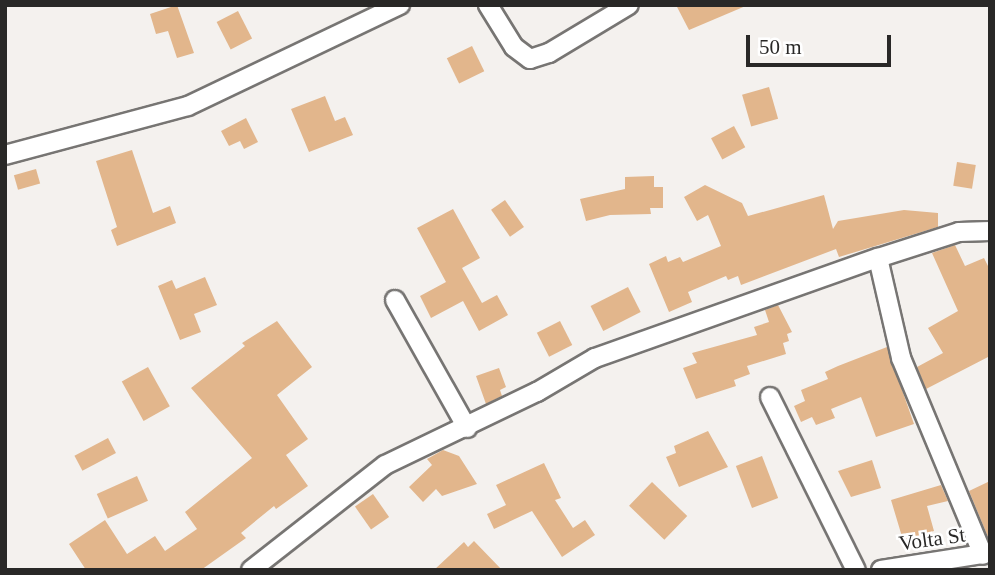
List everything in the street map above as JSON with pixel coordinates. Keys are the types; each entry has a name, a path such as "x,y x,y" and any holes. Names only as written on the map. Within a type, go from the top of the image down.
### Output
{"street":[{"path":"5,155 188,106 400,5"},
{"path":"488,5 513,47 530,59 549,53 629,5"},
{"path":"251,570 385,465 467,428 595,358 878,258 959,232 990,231"},
{"path":"878,258 901,358 986,554"},
{"path":"395,300 467,428"},
{"path":"770,397 856,570"},
{"name":"Volta St","path":"881,570 986,554"}],"building":[{"path":"177,5 194,53 177,58 168,31 156,34 150,14"},
{"path":"676,5 748,5 689,30"},
{"path":"238,11 252,39 231,50 217,22"},
{"path":"472,46 484,71 459,83 447,58"},
{"path":"769,87 778,119 751,126 742,95"},
{"path":"325,96 335,121 345,117 353,135 309,152 291,109"},
{"path":"246,118 258,142 244,149 240,141 229,146 221,131"},
{"path":"734,126 745,147 722,159 711,138"},
{"path":"132,150 153,213 170,206 176,223 117,246 111,230 117,227 96,161"},
{"path":"957,162 976,165 972,189 953,186"},
{"path":"36,169 40,183 18,190 14,175"},
{"path":"654,176 654,187 663,187 663,208 650,208 651,214 610,215 586,221 580,199 625,189 625,177"},
{"path":"705,185 742,203 748,216 824,195 833,229 838,221 904,210 938,213 938,227 839,257 836,249 741,285 738,276 728,280 726,276 688,292 692,302 669,312 649,264 666,256 668,262 680,257 683,262 721,246 708,215 697,221 684,197"},
{"path":"505,200 524,227 510,237 491,210"},
{"path":"453,209 480,258 462,268 482,303 497,295 508,315 479,331 463,301 431,318 420,296 446,282 417,228"},
{"path":"955,245 965,266 984,258 990,270 990,356 926,389 917,367 943,353 928,328 958,311 932,253"},
{"path":"205,277 217,305 194,314 201,332 180,340 158,286 172,280 176,289"},
{"path":"628,287 641,312 603,331 591,306"},
{"path":"778,305 792,332 787,334 789,341 783,343 786,354 747,366 750,374 734,380 736,386 696,399 683,368 697,363 692,353 757,335 754,327 769,322 765,310"},
{"path":"277,321 312,367 277,395 308,439 286,455 308,486 276,509 274,506 241,533 246,538 201,570 86,570 69,544 105,520 127,554 155,536 165,551 197,529 185,512 252,458 191,388 245,346 242,343"},
{"path":"560,321 572,345 549,357 537,333"},
{"path":"887,347 914,424 876,437 861,397 831,409 835,418 816,425 812,417 801,422 794,406 805,401 801,390 828,379 825,372"},
{"path":"148,367 170,406 144,421 122,382"},
{"path":"499,368 506,387 500,390 502,396 486,404 476,376"},
{"path":"708,431 728,467 679,487 666,457 676,453 674,446"},
{"path":"108,438 116,453 82,471 74,456"},
{"path":"443,450 459,456 477,484 442,496 436,489 423,502 409,487 432,465 427,459"},
{"path":"762,456 778,498 752,508 736,466"},
{"path":"872,460 881,488 851,497 838,471"},
{"path":"544,463 561,498 555,500 573,528 585,520 595,535 562,557 532,511 494,529 487,514 506,505 496,485"},
{"path":"137,476 148,501 108,519 97,494"},
{"path":"990,481 990,542 969,491"},
{"path":"652,482 687,516 664,540 629,506"},
{"path":"941,485 948,501 927,506 934,531 903,540 891,500"},
{"path":"373,494 389,517 371,530 355,507"},
{"path":"474,541 502,570 434,570 464,542 468,547"}]}
